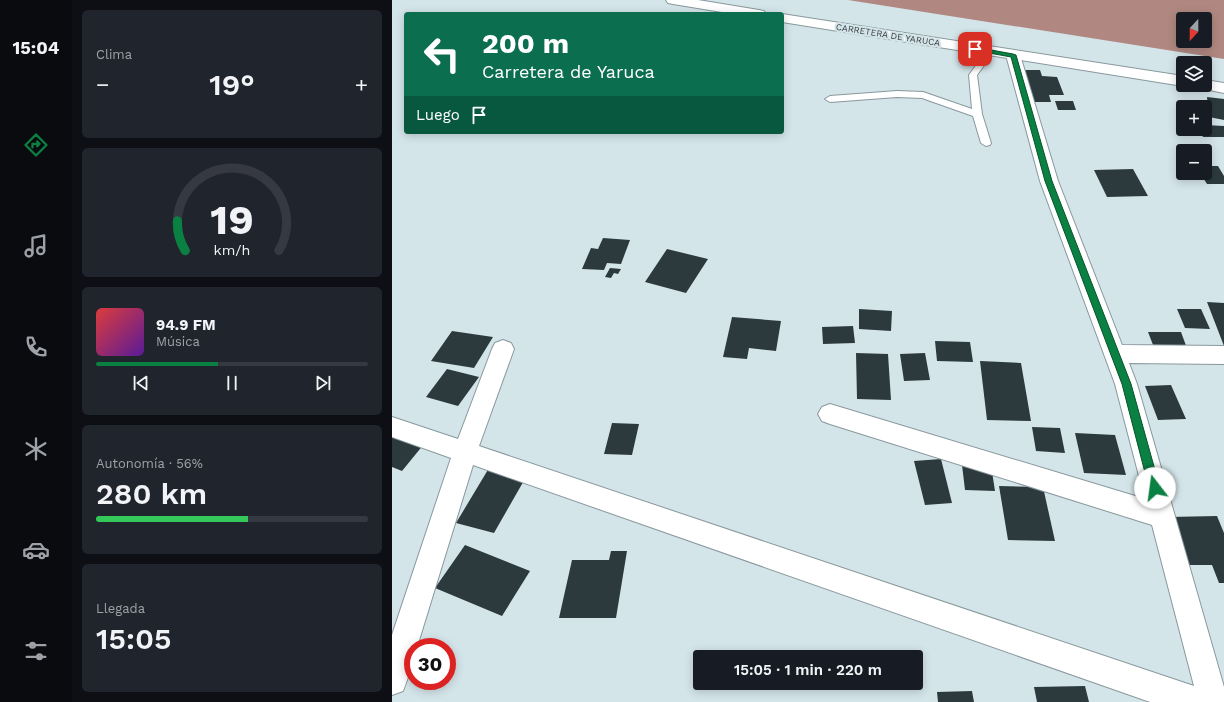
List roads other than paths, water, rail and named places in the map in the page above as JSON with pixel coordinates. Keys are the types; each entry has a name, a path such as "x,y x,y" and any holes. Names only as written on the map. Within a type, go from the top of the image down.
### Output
{"street":[{"path":"673,0 747,12"},
{"name":"CARRETERA DE YARUCA","path":"784,18 1176,81"},
{"path":"1013,55 1049,181 1126,384 1213,702"},
{"path":"1212,86 1224,88"},
{"path":"392,680 465,452 503,349"},
{"path":"1115,354 1224,355"},
{"path":"830,414 1163,517"},
{"path":"392,427 1194,702"}],"lane":[{"path":"986,143 977,114 973,75 990,52"},
{"path":"830,99 897,94 923,95 977,114"}]}
